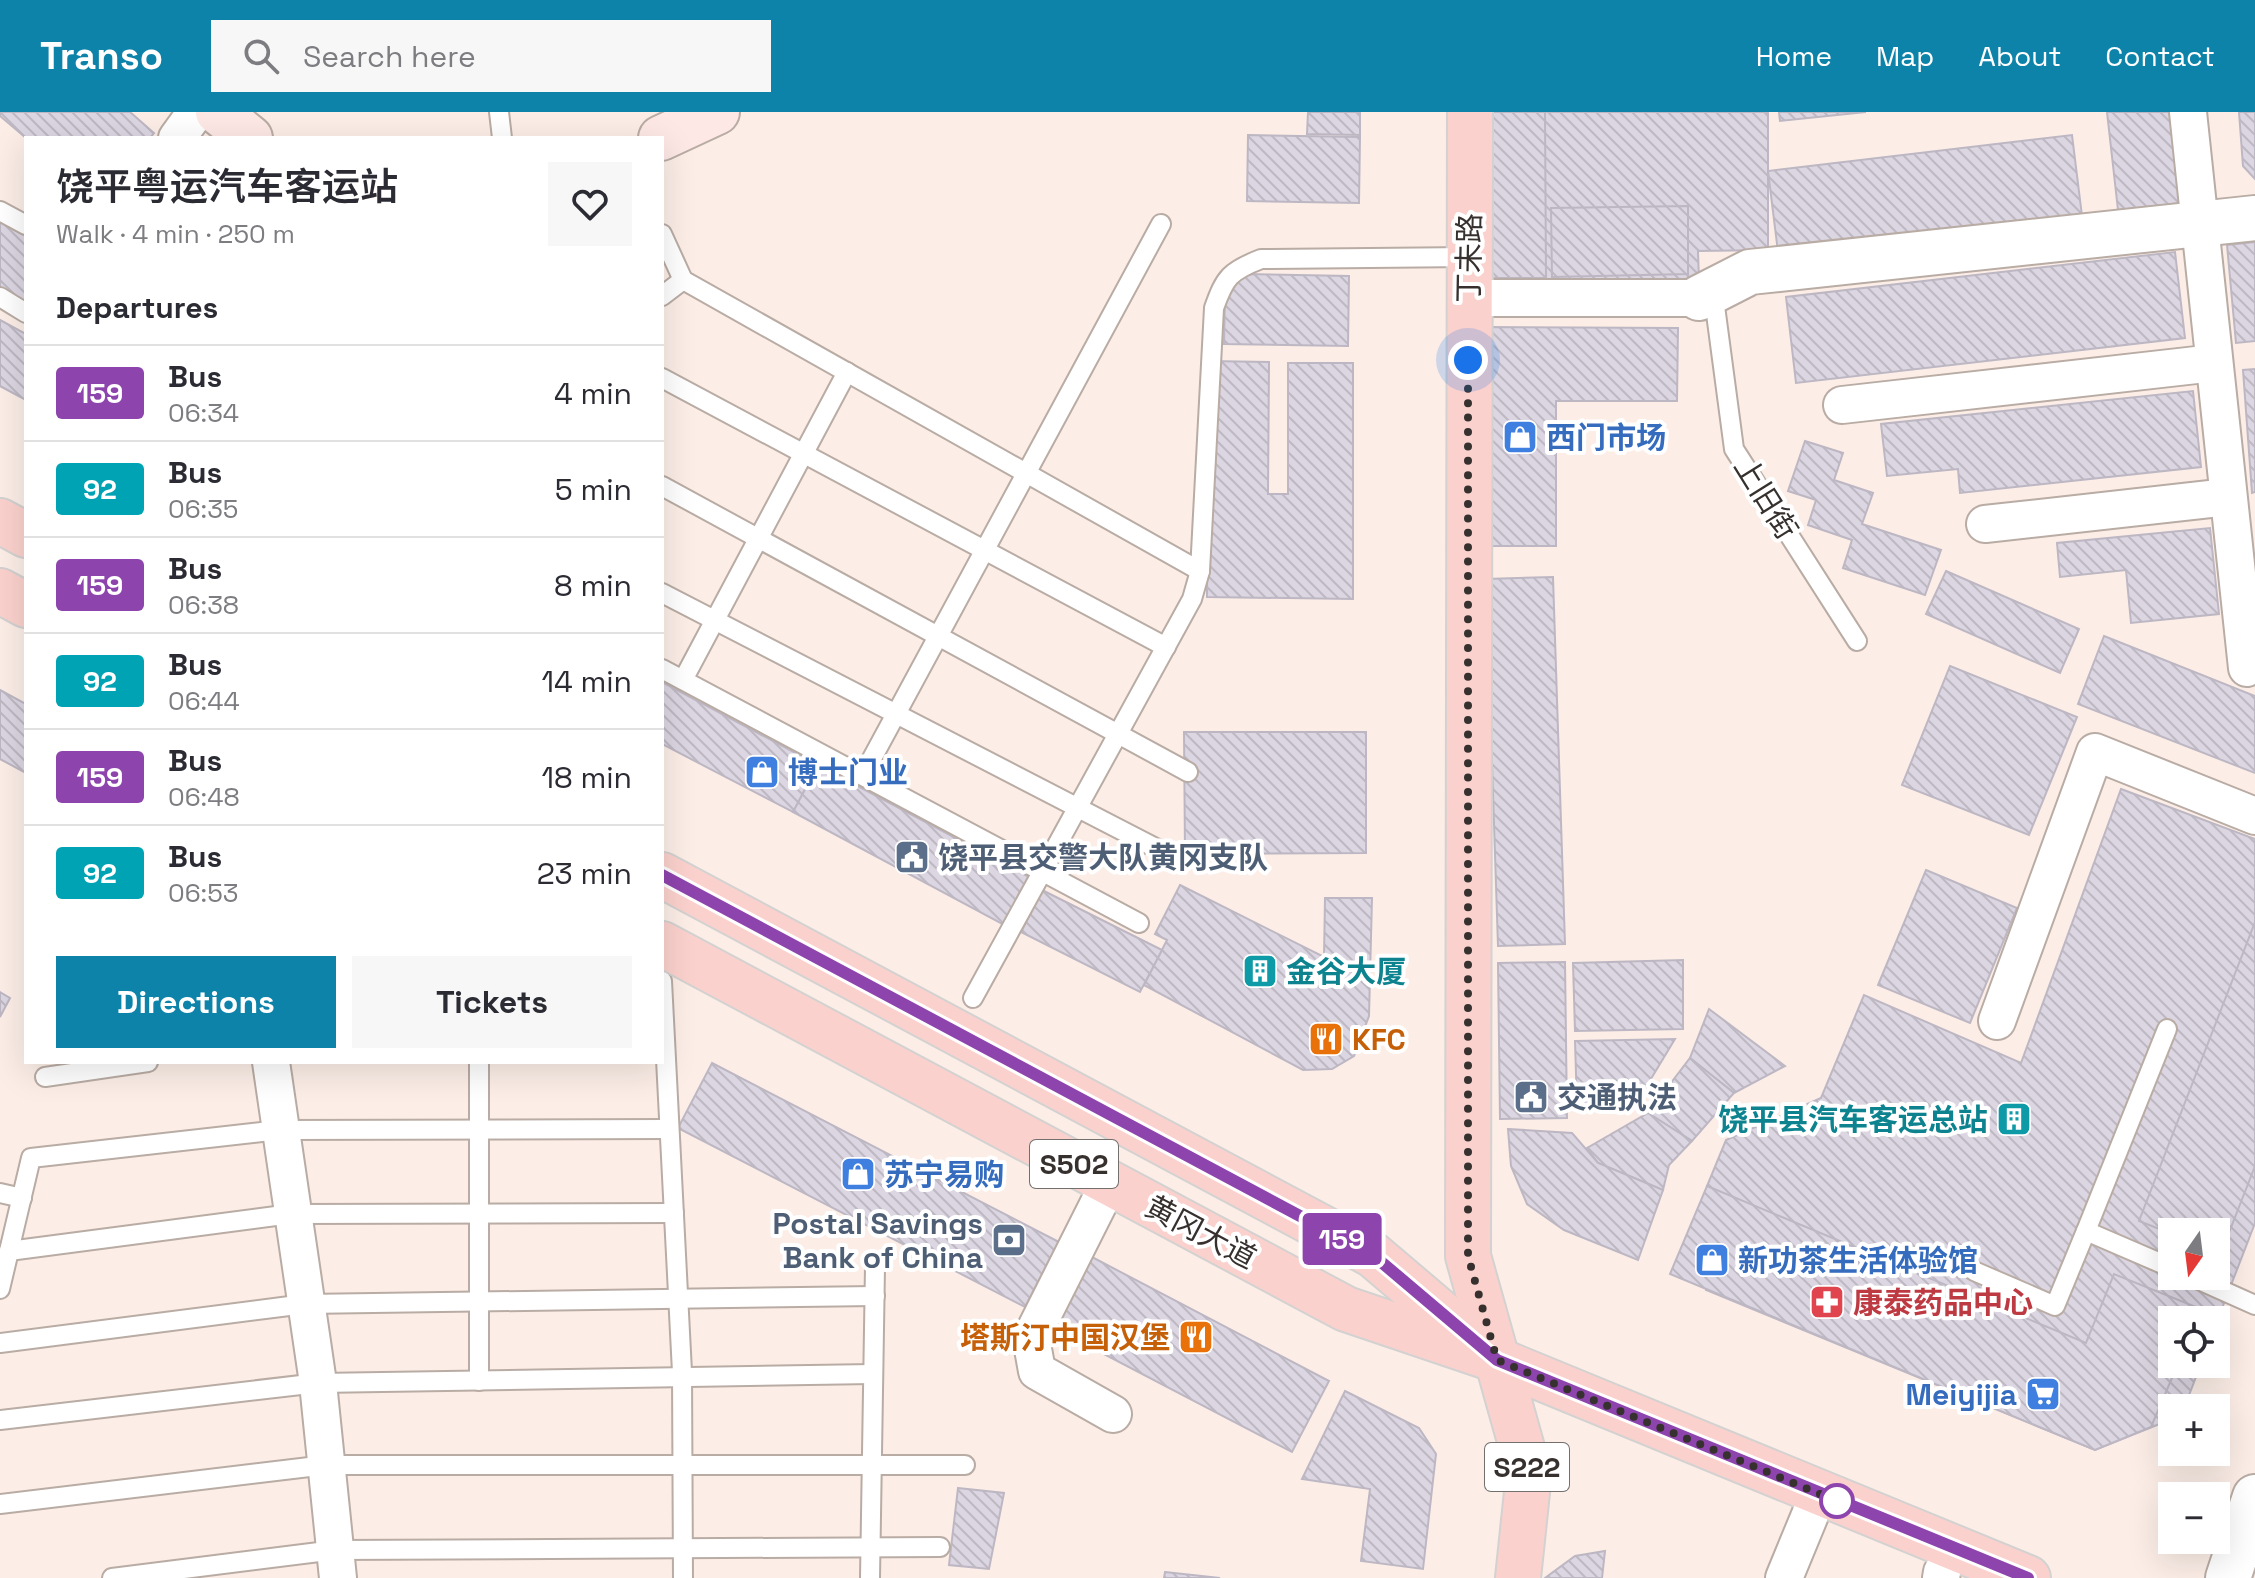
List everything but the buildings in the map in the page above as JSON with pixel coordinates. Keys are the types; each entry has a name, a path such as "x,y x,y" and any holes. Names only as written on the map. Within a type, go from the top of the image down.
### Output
{"main road":[{"path":"218,112 248,136"},
{"name":"丁未路","path":"1470,112 1468,1256 1497,1360"},
{"path":"0,521 24,534"},
{"path":"0,591 24,604"},
{"name":"黄冈大道","path":"664,876 1373,1255 1497,1360"},
{"name":"黄冈大道","path":"664,945 1346,1309 1497,1360 2028,1578"},
{"name":"S222","path":"1497,1360 1529,1473 1518,1578"}],"street":[{"path":"178,136 196,112"},
{"path":"2188,112 2247,668"},
{"path":"1469,277 1706,295 1750,272 2255,218"},
{"path":"1842,405 2214,363"},
{"path":"1985,524 2228,497"},
{"path":"1997,1021 2095,752 2255,816"},
{"path":"271,1064 318,1383 337,1564"},
{"path":"1109,1183 1031,1338 1037,1371 1113,1414"},
{"path":"2228,1578 2255,1497"},
{"path":"1784,1578 1810,1515"}],"lane":[{"path":"499,112 502,136"},
{"path":"0,211 24,224"},
{"path":"863,775 1161,224"},
{"path":"664,238 683,280 1200,571"},
{"path":"973,998 1192,599 1200,571 1214,308 1223,281 1243,266 1261,259 1469,277"},
{"path":"664,294 683,280"},
{"name":"上旧街","path":"1706,295 1734,449 1857,641"},
{"path":"0,297 24,312"},
{"path":"683,680 847,372"},
{"path":"664,379 1166,647"},
{"path":"664,487 1188,772"},
{"path":"664,594 1179,860"},
{"path":"664,670 1139,923"},
{"path":"1974,1271 2055,1306 2167,1029"},
{"path":"664,1055 682,1377 683,1578"},
{"path":"45,1077 134,1064"},
{"path":"479,1064 479,1381"},
{"path":"0,1289 31,1158 279,1130 669,1129"},
{"path":"0,1193 22,1198"},
{"path":"5,1262 291,1214 674,1213"},
{"path":"2086,1231 2158,1262"},
{"path":"870,1578 875,1267"},
{"path":"2221,1290 2255,1305"},
{"path":"0,1343 305,1304 875,1296"},
{"path":"0,1420 318,1383 873,1374"},
{"path":"0,1504 326,1465 965,1465"},
{"path":"112,1578 683,1548 940,1547"}],"bus line":[{"name":"159","path":"664,876 1373,1255 1497,1360 2028,1578"}],"place":[{"name":"西门市场","path":"1520,437"},
{"name":"博士门业","path":"762,772"},
{"name":"饶平县交警大队黄冈支队","path":"912,857"},
{"name":"金谷大厦","path":"1260,971"},
{"name":"KFC","path":"1326,1039"},
{"name":"交通执法","path":"1531,1097"},
{"name":"饶平县汽车客运总站","path":"2014,1119"},
{"name":"苏宁易购","path":"858,1174"},
{"name":"Postal Savings Bank of China","path":"1009,1240"},
{"name":"新功茶生活体验馆","path":"1712,1260"},
{"name":"康泰药品中心","path":"1827,1302"},
{"name":"塔斯汀中国汉堡","path":"1196,1337"},
{"name":"Meiyijia","path":"2043,1394"}],"route":[{"path":"1468,360 1468,1256 1497,1360 1837,1501"}]}
